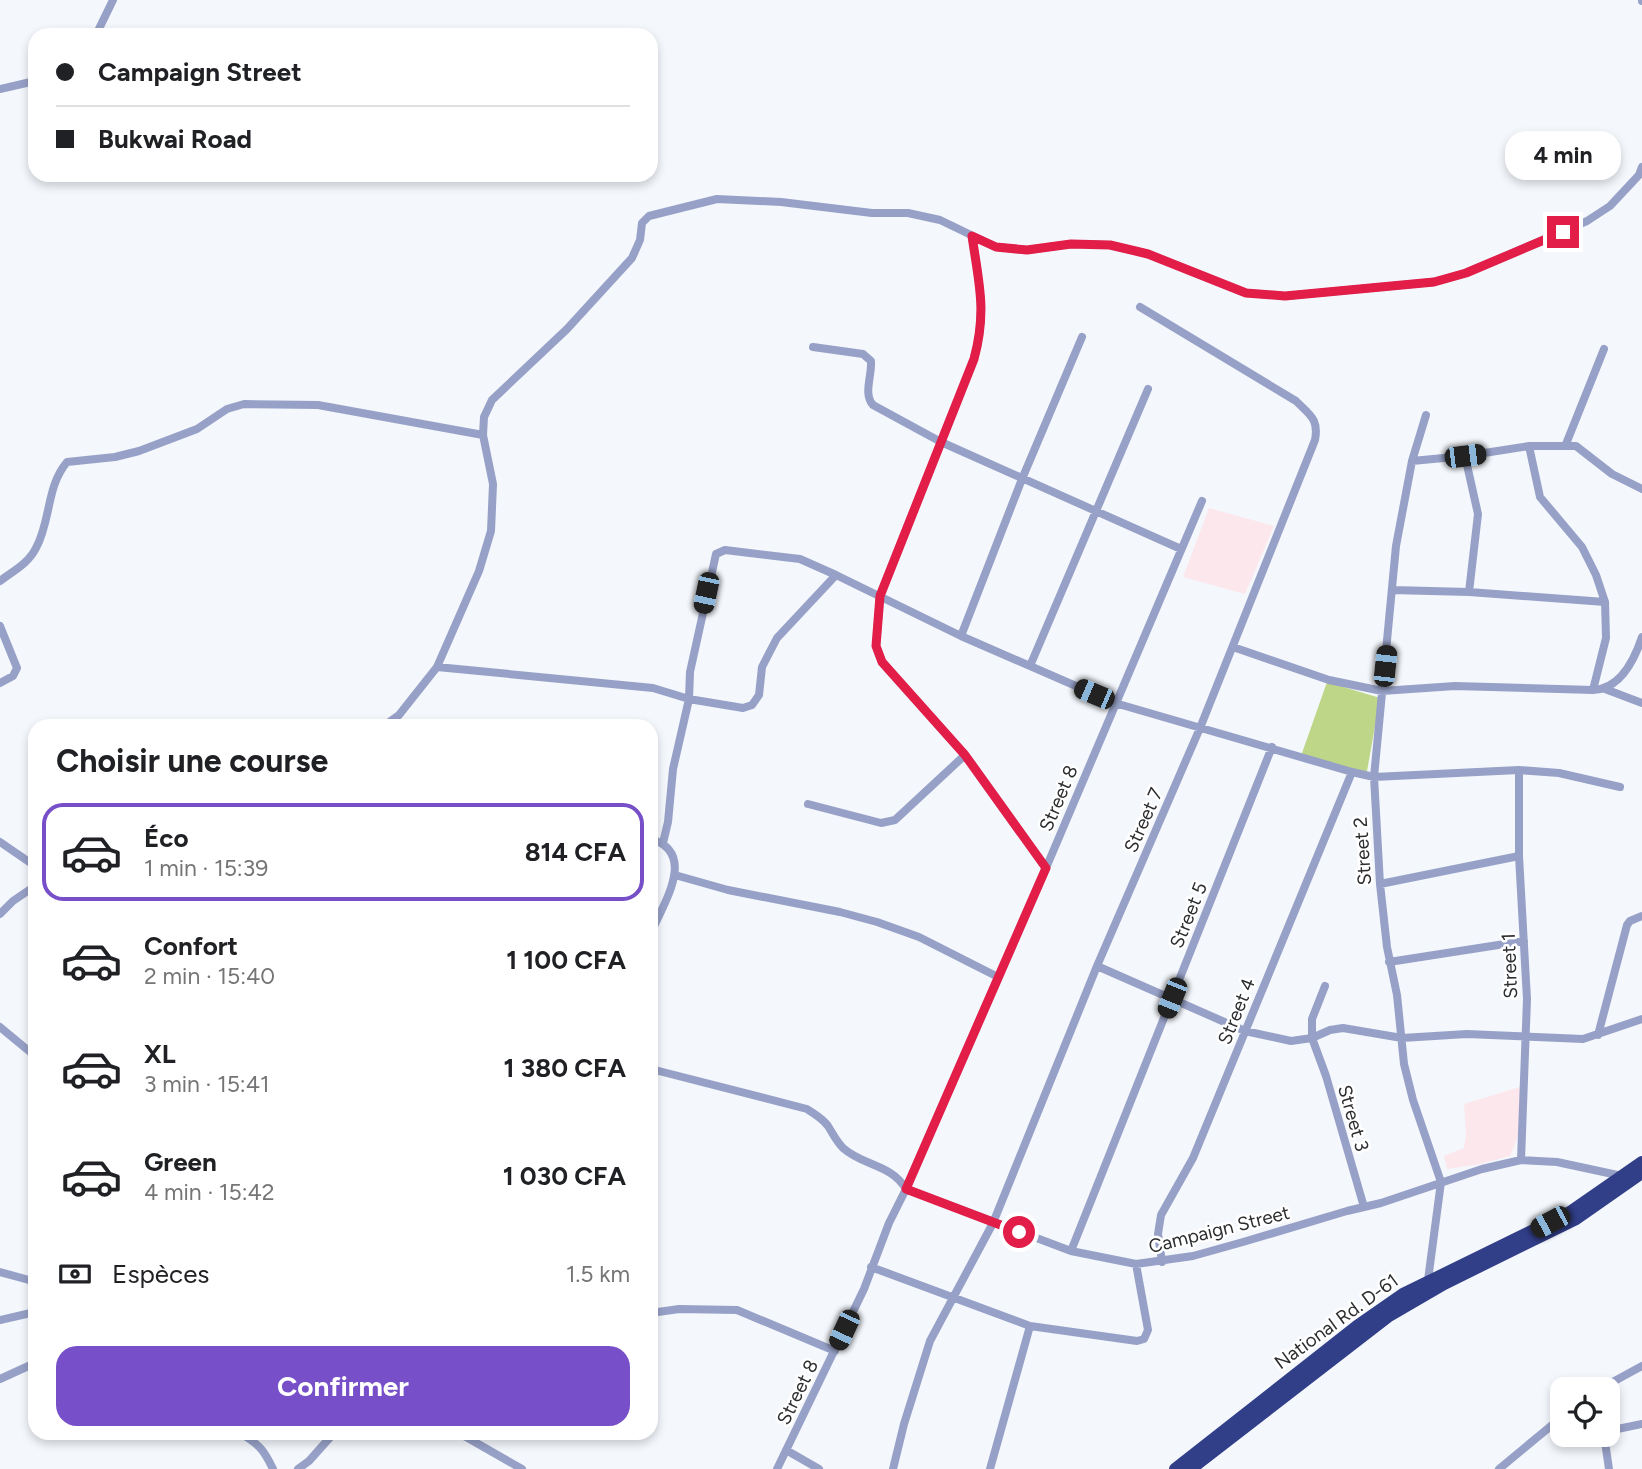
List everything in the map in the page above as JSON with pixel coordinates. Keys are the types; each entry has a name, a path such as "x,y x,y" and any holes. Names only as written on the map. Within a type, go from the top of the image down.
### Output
{"highway":[{"name":"National Rd. D-61","path":"1191,1469 1388,1316 1444,1284 1576,1219 1633,1176 1642,1162"},
{"name":"National Rd. D-61","path":"1175,1469 1357,1326 1402,1294 1560,1217 1633,1176"}],"street":[{"path":"99,28 113,0"},
{"path":"0,89 28,84"},
{"path":"394,719 437,667 479,571 491,531 493,484 483,435 484,417 492,400 567,329 632,258 640,240 642,223 649,216 717,199 781,202 873,213 908,213 940,220 996,247 1027,250 1071,244 1110,245 1148,254 1246,293 1285,296 1434,282 1466,273 1587,221 1610,206 1639,175 1642,167"},
{"path":"972,236 982,299 981,333 974,359 880,596 876,646 882,662 965,755 1046,868"},
{"name":"Street 7","path":"893,1469 930,1341 993,1223 1097,966 1200,728 1315,440 1317,428 1313,418 1296,401 1140,307"},
{"path":"961,636 1021,479 1082,337"},
{"path":"813,347 863,354 871,361 869,401 873,405 941,442 1181,549"},
{"path":"1566,444 1604,349"},
{"path":"1030,666 1148,389"},
{"path":"0,581 25,564 37,548 57,474 67,462 115,457 139,451 197,429 227,409 244,404 318,405 483,435"},
{"name":"Street 2","path":"1426,415 1412,461 1396,546 1374,777 1380,884 1389,961 1397,995 1404,1064 1413,1100 1441,1182 1428,1280"},
{"path":"1412,461 1566,444 1580,447 1612,474 1642,489"},
{"path":"1529,446 1539,497 1582,547 1596,575 1605,602 1606,638 1593,690"},
{"path":"1465,456 1478,514 1469,592"},
{"name":"Street 8","path":"777,1469 864,1289 889,1223 1046,868 1202,501"},
{"path":"663,843 668,822 673,769 689,699 690,672 716,554 725,550 800,559 961,636 1115,702 1352,772 1374,777 1519,770 1559,773 1620,787"},
{"path":"437,667 653,688 689,699 743,708 752,705 759,695 762,667 777,638 836,575"},
{"path":"1392,590 1469,592 1605,602"},
{"path":"0,626 17,668 13,676 0,683"},
{"path":"1605,689 1627,669 1642,637"},
{"path":"1233,647 1329,680 1382,691 1455,686 1605,689 1642,703"},
{"name":"Street 5","path":"1071,1251 1272,747"},
{"path":"808,804 881,823 895,820 965,755"},
{"name":"Street 1","path":"1519,770 1519,856 1526,1035 1521,1160"},
{"name":"Street 4","path":"1162,1262 1158,1234 1161,1215 1193,1158 1352,772"},
{"path":"658,841 671,852 676,863 675,875 658,916"},
{"path":"0,842 28,861"},
{"path":"1380,884 1519,856"},
{"path":"675,875 741,893 841,912 877,922 919,937 998,976"},
{"path":"0,914 28,891"},
{"path":"1598,1035 1627,925 1642,916"},
{"path":"1389,961 1524,941"},
{"path":"1097,966 1245,1031 1291,1041 1312,1038 1343,1028 1402,1038 1467,1034 1583,1039 1642,1019"},
{"path":"1312,1038 1312,1019 1325,986"},
{"path":"0,1027 28,1050"},
{"name":"Street 3","path":"1312,1038 1326,1076 1364,1207"},
{"name":"Campaign Street","path":"658,1071 807,1109 827,1125 834,1139 845,1150 899,1177 906,1189 1071,1251 1136,1265 1162,1262 1243,1242 1482,1169 1521,1160 1557,1162 1633,1176"},
{"path":"871,1267 1030,1326 1137,1342 1144,1339 1149,1330 1136,1265"},
{"path":"0,1272 28,1280"},
{"path":"658,1312 679,1309 737,1310 835,1351"},
{"path":"0,1320 28,1314"},
{"path":"990,1469 1030,1326"},
{"path":"0,1379 28,1366"},
{"path":"1620,1378 1642,1366"},
{"path":"1620,1429 1642,1424"},
{"path":"1499,1469 1550,1427"},
{"path":"252,1440 265,1452 273,1469"},
{"path":"298,1469 328,1440"},
{"path":"471,1440 522,1469"},
{"path":"1606,1447 1609,1469"},
{"path":"786,1450 819,1469"}],"shaded area":[{"path":"1209,508 1274,526 1245,594 1183,577"},
{"path":"1520,1087 1520,1131 1510,1156 1447,1169 1444,1156 1464,1148 1464,1104"}],"green space":[{"path":"1327,682 1380,698 1366,777 1301,756"}],"route":[{"path":"1019,1232 906,1189 1046,868 965,755 882,662 876,646 880,596 974,359 981,333 982,299 972,236 996,247 1027,250 1071,244 1110,245 1148,254 1246,293 1285,296 1434,282 1466,273 1563,232"}]}
